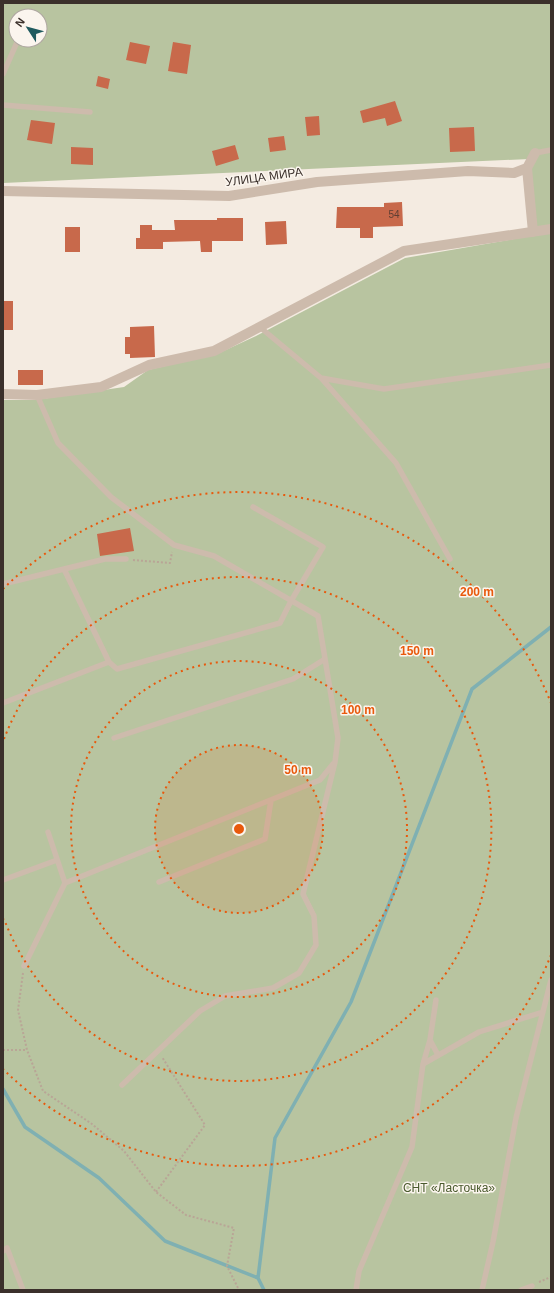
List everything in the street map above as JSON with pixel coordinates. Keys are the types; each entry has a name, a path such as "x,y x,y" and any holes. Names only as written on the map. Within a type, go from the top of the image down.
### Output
{"street":[{"path":"532,232 527,168 535,153"},
{"name":"УЛИЦА МИРА","path":"3,191 229,196 317,182 468,171 514,173 527,168"},
{"path":"3,394 37,394 101,387 149,365 214,351 404,251 551,229"}],"lane":[{"path":"3,74 14,48"},
{"path":"3,106 90,112"},
{"path":"535,153 551,150"},
{"path":"260,328 321,378 396,463 450,559"},
{"path":"321,378 384,389 551,365"},
{"path":"37,394 58,442 111,497 174,546 214,556 318,616 338,738 335,762 302,894 314,916 316,945 299,974 273,988 225,996 200,1011 122,1085"},
{"path":"64,569 109,662 116,669 280,623 322,547 253,507"},
{"path":"3,584 105,559 126,559"},
{"path":"114,738 293,679 325,659"},
{"path":"3,704 109,662"},
{"path":"24,966 65,883 320,780 335,762"},
{"path":"159,882 265,839 271,800"},
{"path":"48,832 65,883"},
{"path":"3,880 57,860"},
{"path":"482,1290 493,1242 516,1118 551,980"},
{"path":"356,1290 359,1271 412,1147 423,1064 430,1040 436,1000"},
{"path":"423,1064 479,1032 543,1012"},
{"path":"430,1040 438,1055"},
{"path":"3,1251 7,1248 23,1290"},
{"path":"521,1290 532,1286"}],"path":[{"path":"126,559 170,563 174,546"},
{"path":"24,966 18,1010 27,1050 43,1091 92,1124 124,1151 156,1192 186,1215 234,1228 227,1266 239,1290"},
{"path":"3,1050 27,1050"},
{"path":"156,1192 204,1125 158,1051"},
{"path":"532,1286 551,1277"}],"green space":[{"name":"СНТ «Ласточка»","path":"3,3 551,3 551,1290 3,1290 3,400 35,400 124,387 148,370 217,354 256,336 405,258 537,235 529,159 3,183"}],"building":[{"path":"130,42 150,46 146,64 126,60"},
{"path":"173,42 191,45 187,74 168,71"},
{"path":"98,76 110,79 108,89 96,86"},
{"path":"395,101 402,121 387,126 385,118 363,123 360,111"},
{"path":"319,116 320,135 307,136 305,117"},
{"path":"31,120 55,123 52,144 27,140"},
{"path":"474,127 475,151 450,152 449,128"},
{"path":"284,136 286,150 270,152 268,138"},
{"path":"235,145 239,159 216,166 212,151"},
{"path":"71,147 93,148 93,165 71,164"},
{"path":"402,202 403,226 373,227 373,238 360,238 360,228 336,228 337,207 384,207 384,203"},
{"path":"217,218 243,218 243,241 212,241 212,252 201,252 200,241 163,242 163,249 136,249 136,238 140,238 140,225 152,225 152,230 175,230 174,220 217,220"},
{"path":"286,221 287,244 266,245 265,222"},
{"path":"65,227 80,227 80,252 65,252"},
{"path":"3,301 13,301 13,330 3,330"},
{"path":"154,326 155,357 130,358 130,354 125,354 125,337 130,337 130,327"},
{"path":"18,370 43,370 43,385 18,385"},
{"path":"130,528 134,551 100,556 97,534"}],"waterway":[{"path":"264,1290 258,1278 275,1138 351,1002 472,689 551,627"},
{"path":"3,1089 25,1127 99,1178 165,1241 258,1278"}]}
